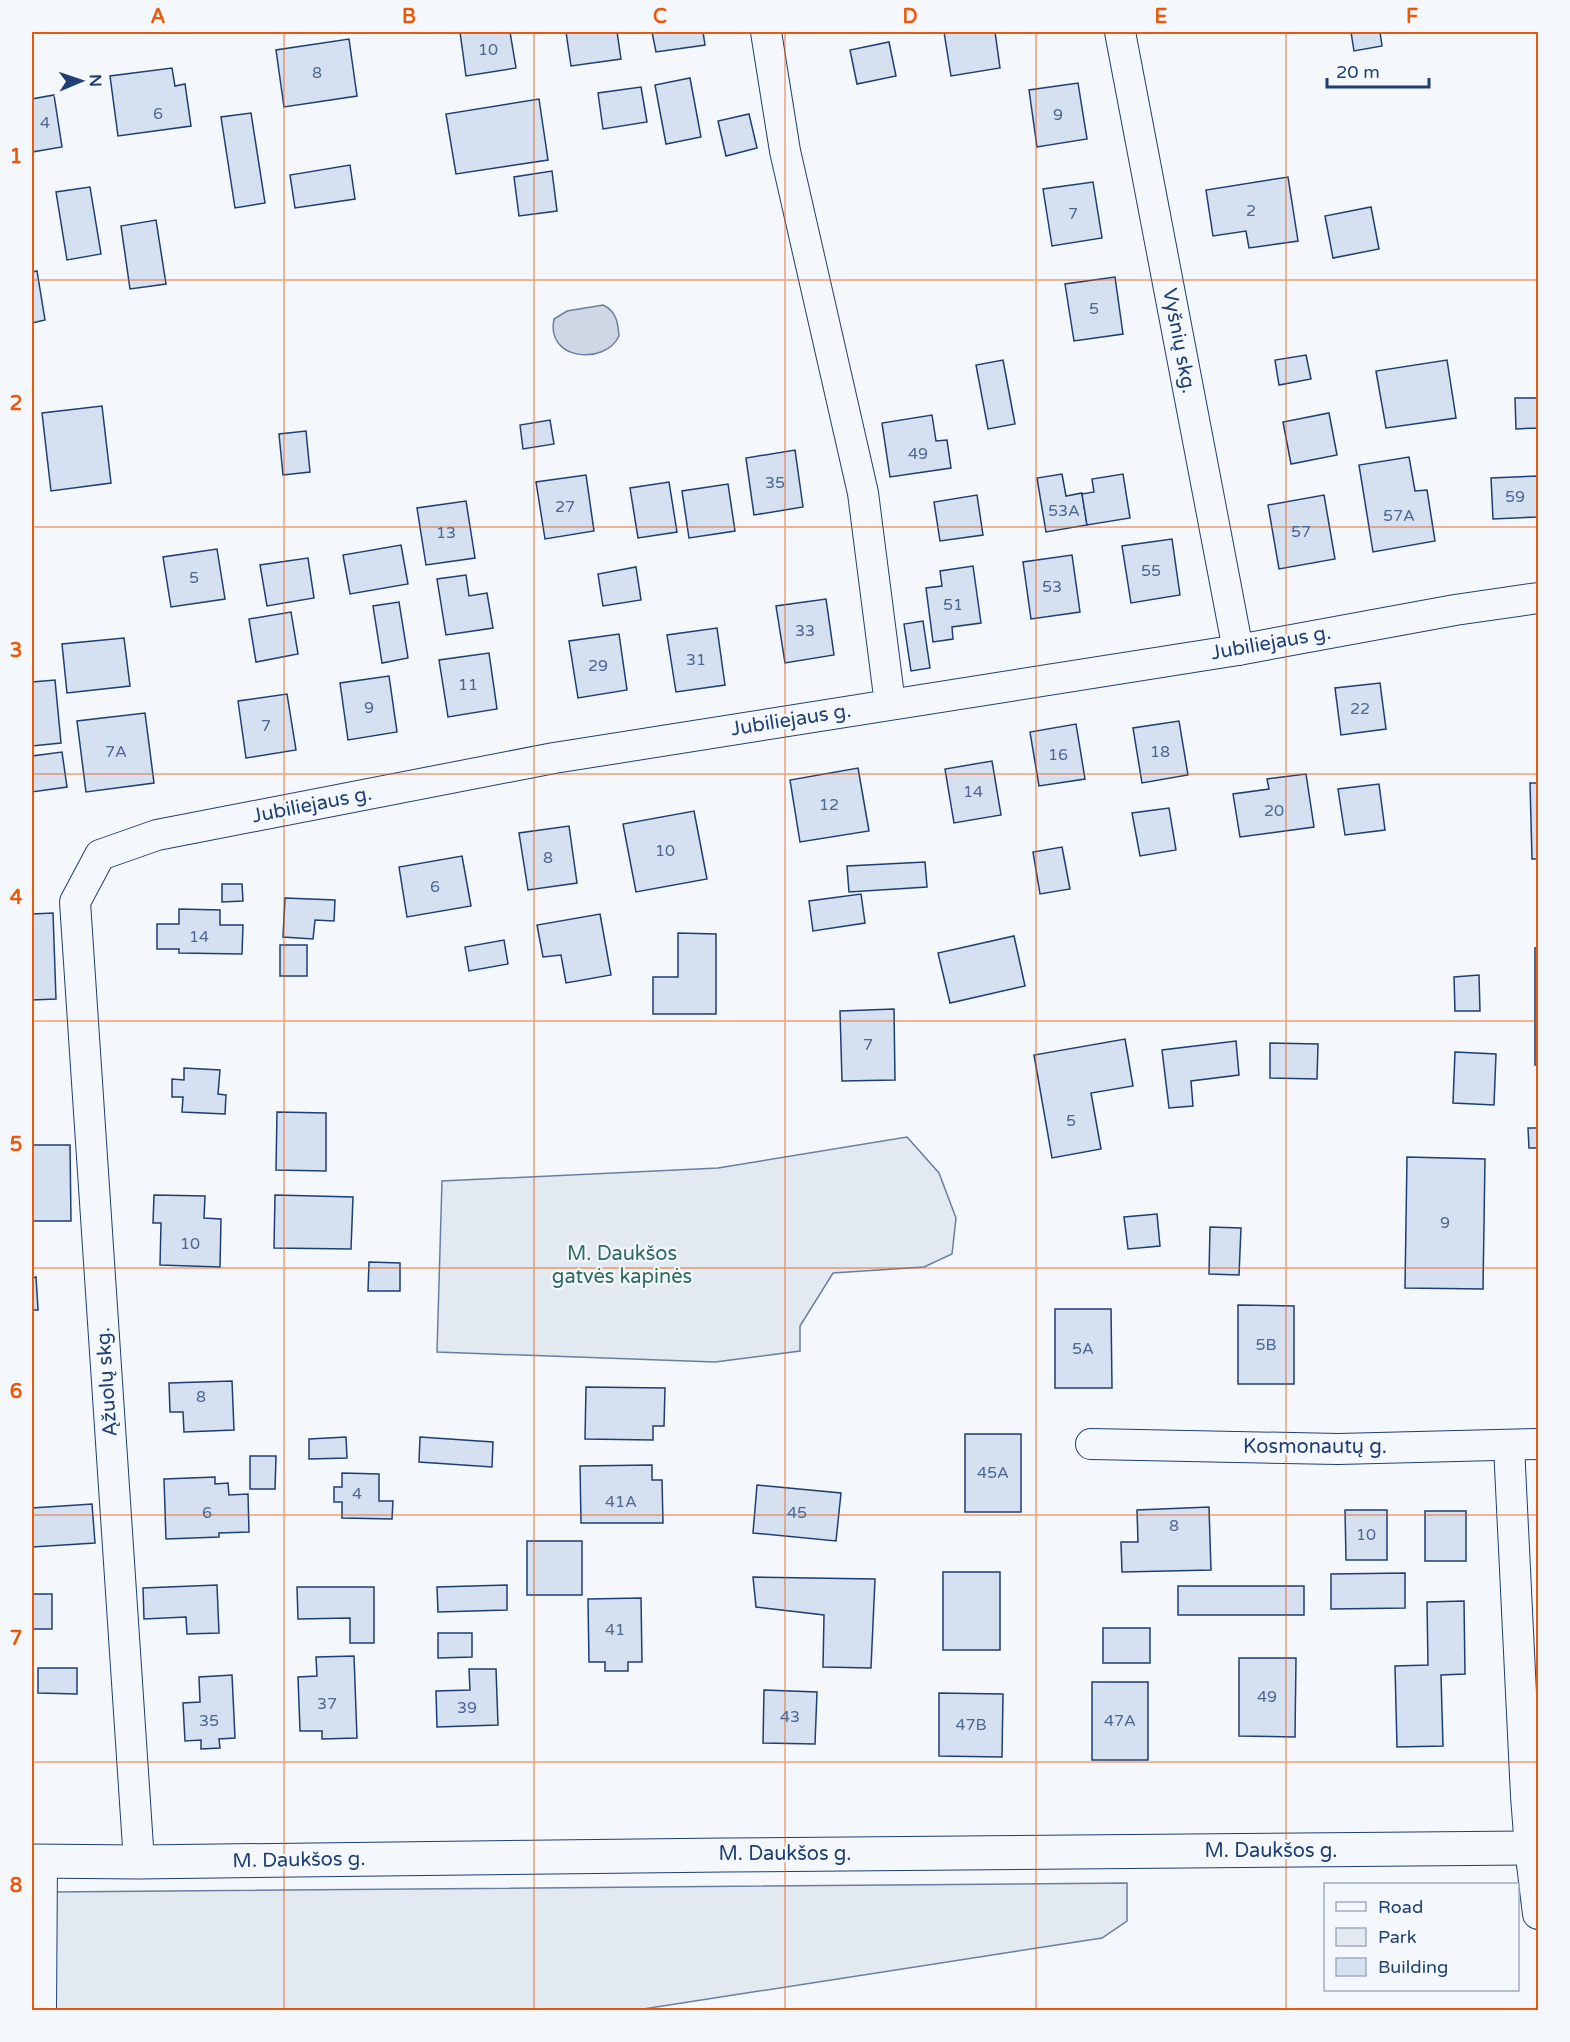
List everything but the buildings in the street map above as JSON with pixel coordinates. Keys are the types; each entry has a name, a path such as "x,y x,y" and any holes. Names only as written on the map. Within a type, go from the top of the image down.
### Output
{"main road":[{"name":"M. Daukšos g.","path":"37,1861 139,1862 1534,1848"}],"street":[{"path":"766,32 785,152 863,493 890,704"},
{"name":"Vyšnių skg.","path":"1120,32 1238,650"},
{"name":"Jubiliejaus g.","path":"75,902 100,855 158,835 554,758 1238,650 1455,609 1539,598"},
{"name":"Ąžuolų skg.","path":"75,902 139,1862"},
{"name":"Kosmonautų g.","path":"1091,1444 1338,1449 1539,1444"},
{"path":"1509,1446 1539,1914"},
{"path":"37,1861 41,2010"}],"green space":[{"name":"M. Daukšos gatvės kapinės","path":"907,1137 939,1173 956,1218 952,1254 924,1267 833,1273 800,1326 800,1351 715,1362 437,1352 442,1181 718,1168"},
{"path":"1127,1883 1127,1921 1102,1938 637,2010 54,2010 52,1892"}],"shaded area":[{"path":"603,305 614,314 618,326 619,336 612,346 590,355 567,350 558,343 554,333 554,319 567,311"}]}
